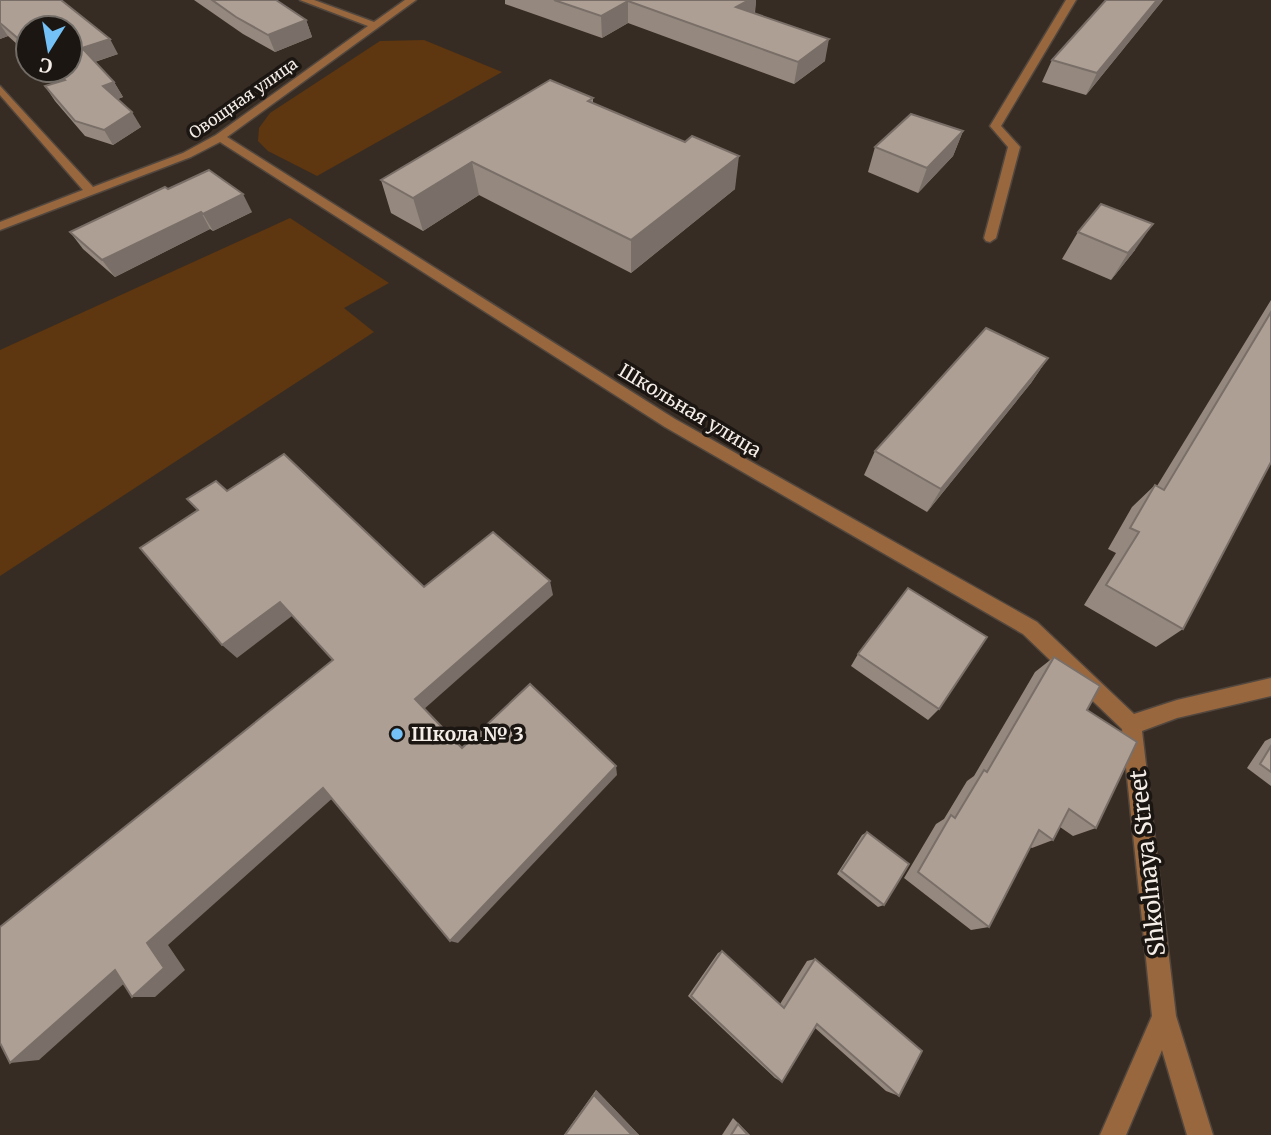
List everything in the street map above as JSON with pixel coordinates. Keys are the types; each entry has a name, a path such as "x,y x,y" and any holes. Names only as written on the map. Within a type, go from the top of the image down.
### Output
{"street":[{"path":"305,0 373,25"},
{"name":"Овощная улица","path":"0,226 187,155 219,137 411,0"},
{"path":"990,238 1014,146 995,126 1071,0"},
{"path":"0,89 91,192"},
{"name":"Школьная улица","path":"219,137 670,423 1030,628 1131,725"},
{"path":"1131,725 1177,709 1271,687"},
{"name":"Shkolnaya Street","path":"1113,1135 1164,1016 1131,725"},
{"path":"1164,1016 1200,1135"}],"shaded area":[{"path":"424,40 502,72 317,176 268,151 258,141 259,128 270,113 380,41"},
{"path":"290,218 389,283 344,308 374,332 0,576 0,350"}],"building":[{"path":"0,0 61,0 79,14 14,14 14,35 0,23"},
{"path":"212,0 276,0 306,20 268,35"},
{"path":"554,0 749,0 736,7 829,39 798,62 628,1 601,16"},
{"path":"1106,0 1157,0 1097,73 1052,60"},
{"path":"84,18 110,39 84,47"},
{"path":"84,50 114,82 103,86 132,112 104,130 75,121 45,86 84,84"},
{"path":"550,80 593,98 588,101 685,142 692,136 739,156 631,240 472,162 413,198 381,180"},
{"path":"911,114 963,131 927,168 875,147"},
{"path":"209,170 243,194 102,260 70,232 165,187 168,189"},
{"path":"1101,204 1153,224 1128,253 1078,232"},
{"path":"1271,312 1271,462 1183,629 1106,585 1139,532 1130,528 1155,485 1164,490"},
{"path":"986,328 1048,358 941,489 875,451"},
{"path":"284,454 424,587 493,532 550,581 415,699 462,748 530,684 616,766 450,941 323,788 147,943 164,968 132,997 115,970 10,1063 0,1043 0,927 333,660 280,602 222,645 140,548 198,510 187,499 216,481 227,491"},
{"path":"908,588 987,637 939,709 858,654"},
{"path":"1054,657 1100,686 1087,710 1137,742 1096,828 1069,809 1053,840 1039,830 989,927 918,872 951,815 955,818 984,770 987,772"},
{"path":"1271,746 1271,772 1260,764"},
{"path":"867,832 909,864 884,905 841,871"},
{"path":"722,951 784,1008 815,959 922,1051 899,1096 817,1024 782,1082 691,996"},
{"path":"594,1095 632,1135 565,1135"},
{"path":"738,1124 748,1135 731,1135"}],"place":[{"name":"Школа № 3","path":"397,734"}]}
